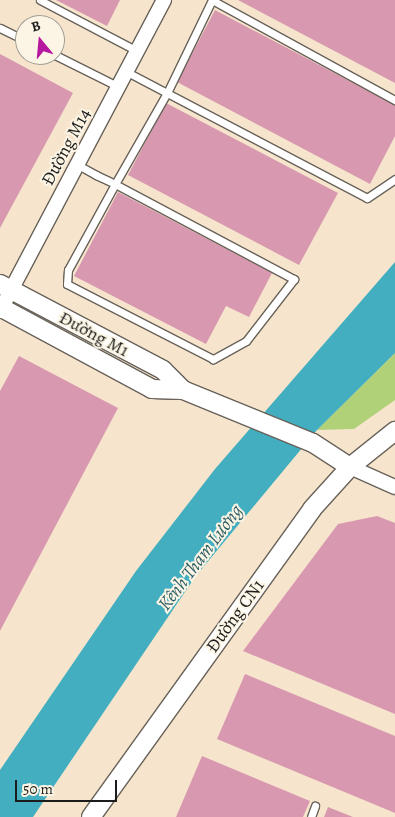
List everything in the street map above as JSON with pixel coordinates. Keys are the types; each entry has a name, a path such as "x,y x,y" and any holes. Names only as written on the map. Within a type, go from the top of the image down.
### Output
{"street":[{"name":"Đường M14","path":"1,309 6,287 78,164 164,0"},
{"name":"Đường M1","path":"6,287 163,370 183,390"},
{"name":"Đường M1","path":"1,309 152,389 183,390 256,418 313,444 350,467"},
{"name":"Đường CN1","path":"91,817 312,509 350,467 395,430"},
{"path":"350,467 395,488"}],"lane":[{"path":"40,0 137,51"},
{"path":"78,164 115,184 294,279 246,341 213,359 67,284 68,270 115,184 166,92 212,0 395,100"},
{"path":"0,28 15,35"},
{"path":"65,60 119,87"},
{"path":"127,72 367,198 395,179"},
{"path":"311,817 315,806"}],"green space":[{"path":"395,353 395,400 354,429 317,430"}],"water":[{"name":"Kênh Tham Lương","path":"395,262 395,353 317,430 195,577 33,817 0,817 0,770 136,571 215,469"}],"building":[{"path":"56,0 120,0 107,26"},
{"path":"238,0 395,0 395,83"},
{"path":"215,10 395,105 395,136 370,184 177,82"},
{"path":"0,54 15,62 15,65 21,65 73,93 0,228"},
{"path":"166,103 338,193 299,265 128,175"},
{"path":"118,192 272,273 249,317 226,306 206,344 74,276"},
{"path":"19,356 118,408 0,631 0,391"},
{"path":"377,516 395,523 395,714 243,651 338,524"},
{"path":"245,674 395,736 395,813 217,739"},
{"path":"202,756 310,801 303,817 176,817"},
{"path":"328,807 353,817 324,817"}]}
